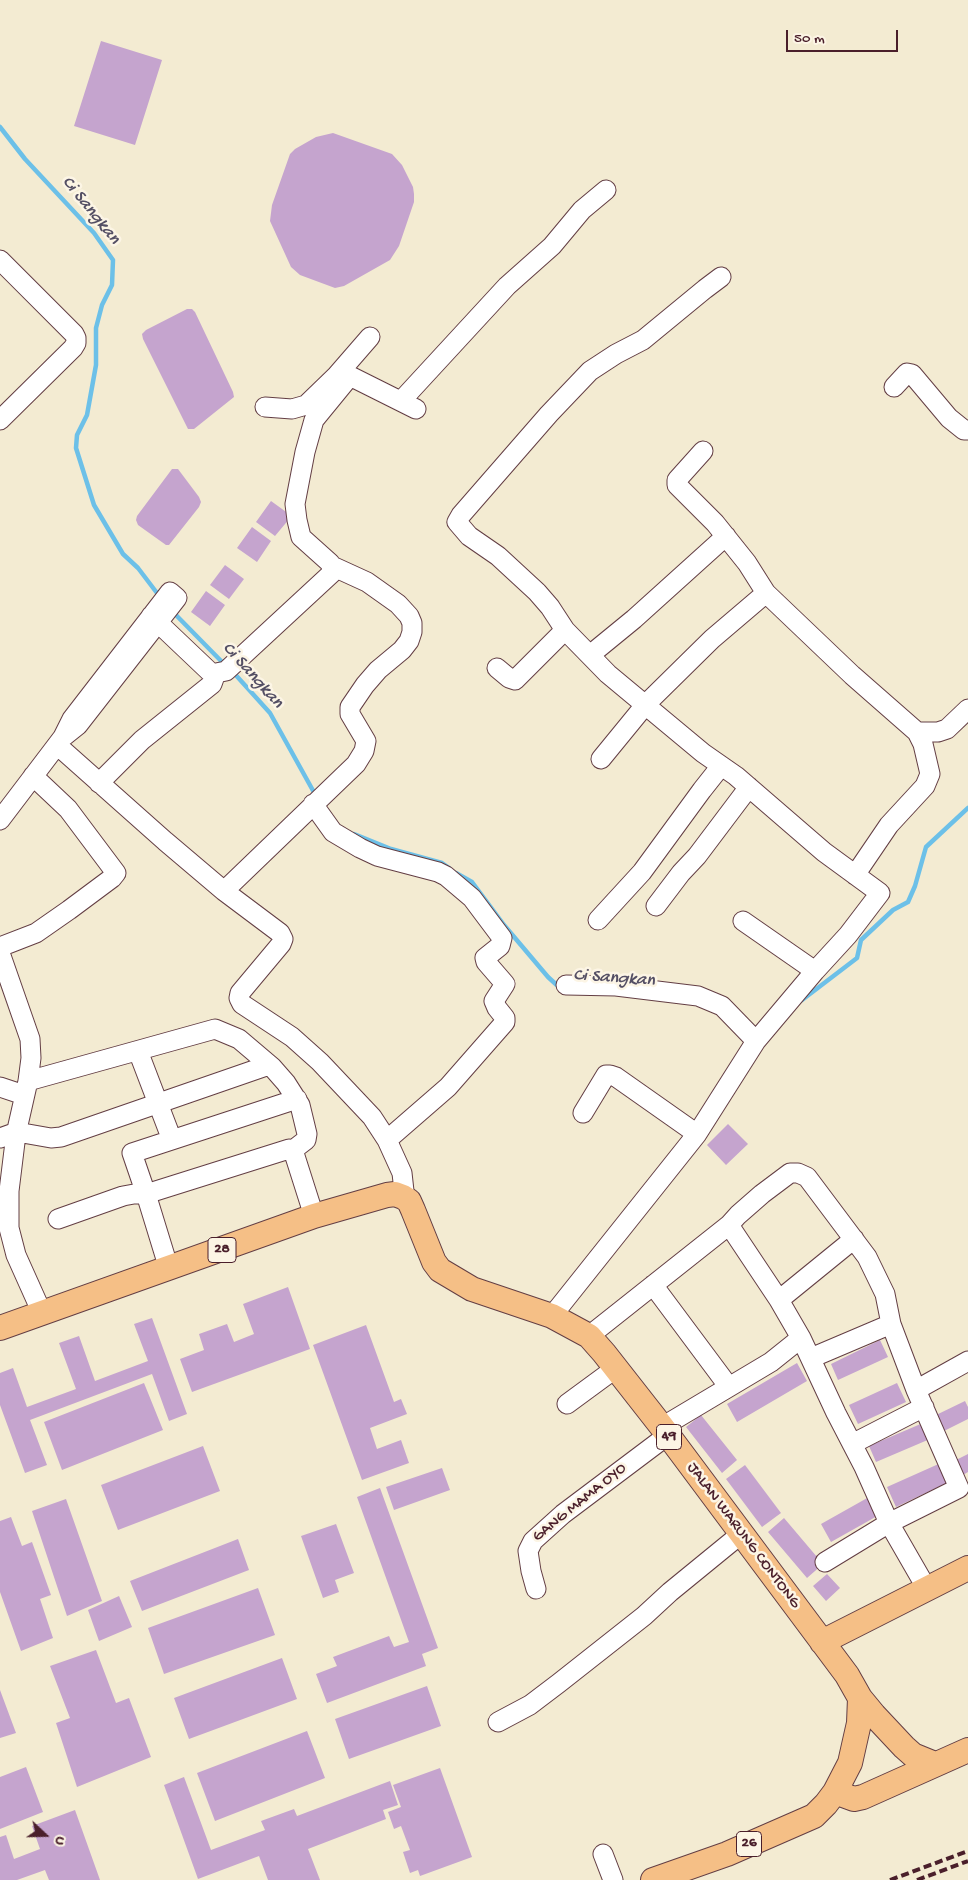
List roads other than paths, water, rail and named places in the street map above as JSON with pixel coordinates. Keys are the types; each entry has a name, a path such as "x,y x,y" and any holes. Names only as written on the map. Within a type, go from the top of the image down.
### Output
{"main road":[{"name":"28","path":"0,1328 314,1216 395,1194 403,1197"},
{"name":"JALAN WARUNG CONTONG","path":"403,1197 409,1201 434,1262 440,1270 466,1286 552,1316 589,1336 665,1431 847,1675 860,1698 894,1739 913,1755 934,1764"},
{"path":"822,1642 968,1568"},
{"path":"860,1698 859,1723 855,1745 850,1763 835,1792 854,1800 968,1750"},
{"name":"26","path":"654,1880 728,1854 814,1816 835,1792"}],"street":[{"path":"224,891 356,764 364,751 366,741 350,714 350,707 353,700 378,670 402,650 412,632 412,623 409,616 398,604 367,582 332,566 301,537 296,504 305,452 314,420 350,376 408,405 507,286 552,246 582,210 606,190"},
{"path":"0,260 74,334 76,343 0,420"},
{"path":"552,1316 697,1134 756,1041 848,935 880,894 824,852 749,787 608,674 564,630 550,607 537,592 498,556 469,536 460,527 457,520 549,414 590,371 616,354 643,340 721,277"},
{"path":"265,407 292,409 306,405 337,375 370,337"},
{"path":"894,388 907,373 912,374 949,418 964,430 968,430"},
{"path":"703,451 677,480 677,485 726,536 747,563 766,593 852,675 917,732 923,744 930,774 925,786 890,825 855,875"},
{"path":"590,655 634,619 726,536"},
{"path":"100,783 142,740 212,684 224,670 331,574 332,566"},
{"path":"601,759 646,704 712,639 766,593"},
{"path":"0,820 60,741 72,719 112,674 172,597"},
{"path":"156,618 210,672 224,670"},
{"path":"497,668 509,678 515,680 564,630"},
{"path":"917,732 938,732 948,729 968,709"},
{"path":"60,741 100,783 165,841 224,891 280,933 283,939 281,944 240,993 239,998 242,1004 292,1037 320,1062 372,1117 387,1140 402,1173 403,1197"},
{"path":"598,920 642,872 702,790 722,766"},
{"path":"0,947 36,933 98,889 116,873 68,809 33,776"},
{"path":"656,906 681,872 697,856 749,787"},
{"path":"317,800 333,832 360,848 377,856 438,872 446,876 472,898 502,938 500,946 487,955 485,959 505,984 494,1001 506,1022 448,1087 387,1140"},
{"path":"743,920 815,971"},
{"path":"0,953 30,1039 26,1088 8,1135 8,1228 16,1255 42,1313"},
{"path":"566,985 616,986 698,996 722,1006 756,1041"},
{"path":"0,1087 26,1088 138,1051 215,1029 239,1039 269,1065 286,1083 297,1099 305,1120 308,1137 293,1150 289,1149 146,1194 123,1196 58,1219"},
{"path":"138,1051 172,1140"},
{"path":"8,1135 56,1138 269,1065"},
{"path":"583,1113 606,1075 610,1075 697,1134"},
{"path":"169,1269 132,1153 297,1099"},
{"path":"293,1150 314,1216"},
{"path":"589,1336 729,1225 762,1194 790,1174 798,1173 807,1177 867,1257 878,1276 885,1294 891,1324 920,1398 964,1486 889,1523 825,1562"},
{"path":"729,1225 779,1300 801,1338 889,1523 927,1589"},
{"path":"779,1300 854,1239"},
{"path":"653,1285 729,1387"},
{"path":"811,1358 891,1324"},
{"name":"GANG MAMA OYO","path":"536,1589 528,1550 533,1541 563,1514 665,1431 729,1387 771,1362 801,1338"},
{"path":"852,1444 920,1398 968,1361"},
{"path":"566,1404 616,1368"},
{"path":"498,1722 530,1704 559,1683 644,1616 670,1592 742,1534"},
{"path":"603,1854 613,1880"}],"waterway":[{"name":"Ci Sangkan","path":"0,127 25,159 94,233 113,260 112,285 102,305 96,328 96,365 87,415 77,435 76,448 94,505 123,554 138,568 160,597"},
{"name":"Ci Sangkan","path":"173,612 225,665"},
{"name":"Ci Sangkan","path":"233,672 270,713 316,796"},
{"name":"Ci Sangkan","path":"802,1000 857,958 861,940 893,910 908,902 915,886 926,847 968,808"},
{"name":"Ci Sangkan","path":"354,834 391,849 442,863 449,868"},
{"name":"Ci Sangkan","path":"456,873 472,882 504,925 548,977 560,988"}],"railway":[{"path":"890,1880 968,1851"},
{"path":"917,1880 968,1861"}]}
